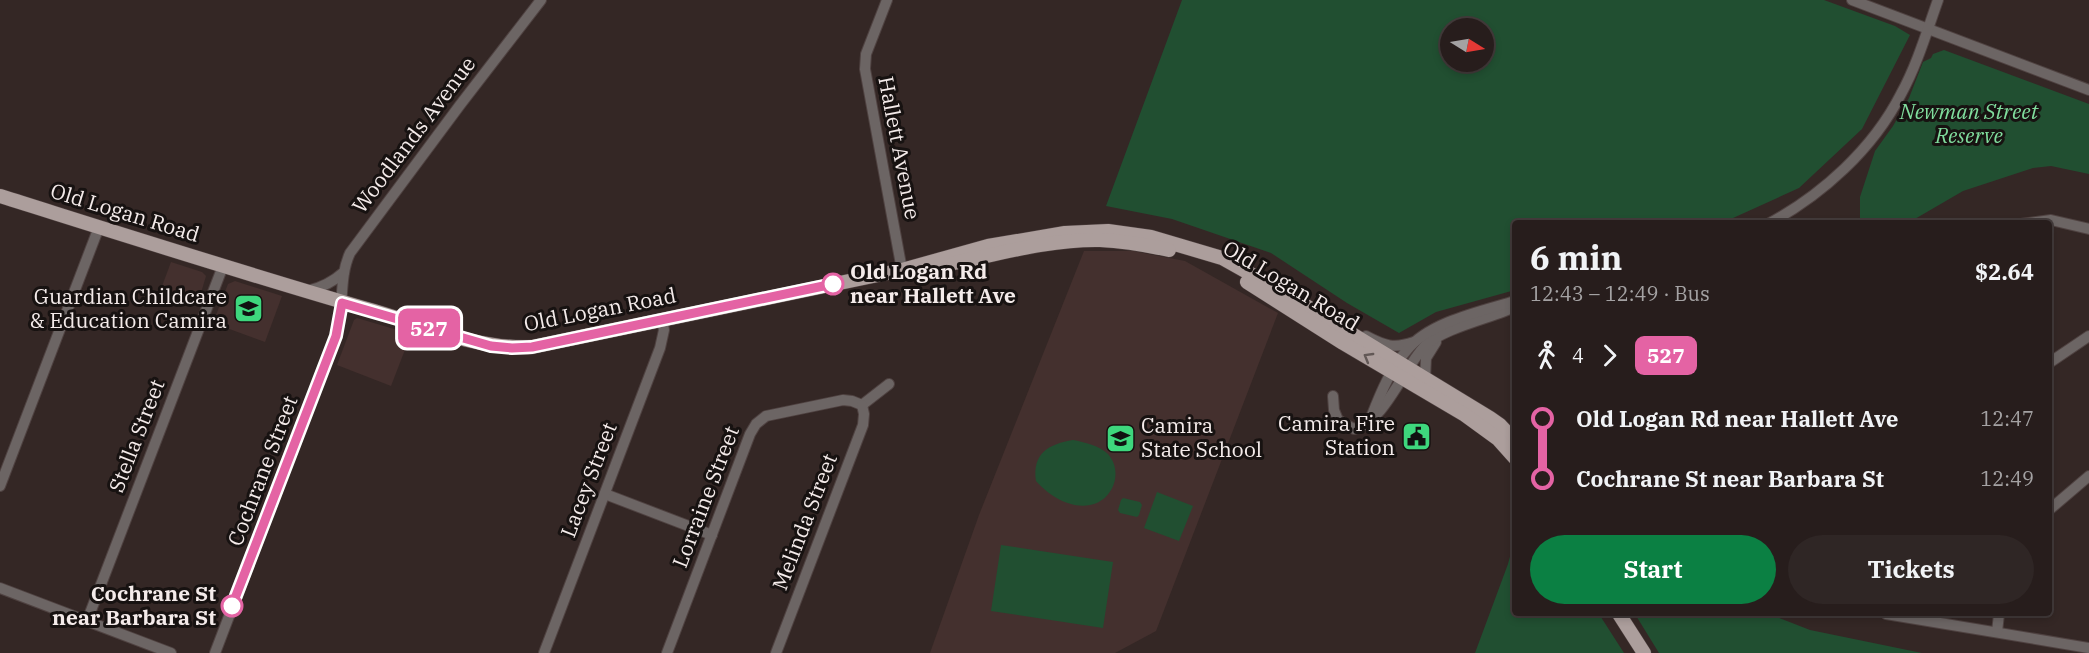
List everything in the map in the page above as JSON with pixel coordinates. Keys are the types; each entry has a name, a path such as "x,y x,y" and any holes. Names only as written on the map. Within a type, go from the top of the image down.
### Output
{"main road":[{"name":"Old Logan Road","path":"0,196 342,303 469,340 512,348 532,347 902,270 988,246 1041,236 1094,230 1133,233 1222,258 1330,321 1401,370"},
{"name":"Old Logan Road","path":"902,270 943,266 1023,249 1078,241 1122,242 1174,251 1198,257 1221,267 1401,370"},
{"path":"1401,370 1425,379 1500,425 1512,438"},
{"path":"1401,370 1482,426 1512,455"},
{"path":"1620,616 1644,653"}],"street":[{"name":"Woodlands Avenue","path":"342,303 344,272 350,253 541,0"},
{"name":"Hallett Avenue","path":"887,0 866,54 865,69 902,270"},
{"path":"1852,0 2089,90"},
{"path":"1774,220 1816,193 1858,154 1879,129 1902,94 1938,0"},
{"path":"2052,220 2089,229"},
{"path":"0,486 99,228"},
{"name":"Stella Street","path":"87,621 223,266"},
{"path":"307,291 335,280 344,272"},
{"path":"1333,396 1334,410 1338,420 1354,429 1364,427 1386,403 1407,350 1416,341 1431,330 1512,302"},
{"name":"Cochrane Street","path":"214,653 336,336 342,303"},
{"path":"1401,370 1427,344 1443,335 1512,308"},
{"name":"Lacey Street","path":"544,653 660,348 664,330 662,320"},
{"name":"Old Logan Road","path":"1330,321 1356,330 1377,342 1392,346 1402,346 1416,341"},
{"path":"1425,379 1426,358 1443,335"},
{"path":"2052,361 2089,336"},
{"path":"862,405 889,384"},
{"name":"Lorraine Street","path":"667,653 750,434 756,424 766,416 843,400 862,405"},
{"name":"Melinda Street","path":"776,653 863,425 862,405"},
{"path":"2052,507 2089,476"},
{"path":"605,494 712,536"},
{"path":"0,588 171,653"},
{"path":"1898,616 2089,648"},
{"path":"1996,632 1999,616"}],"shaded area":[{"name":"Camira State School","path":"1084,251 1133,251 1185,261 1278,313 1156,631 1115,653 930,653 979,515"},
{"path":"171,262 202,272 206,276 198,303 161,289"},
{"name":"Guardian Childcare & Education Camira","path":"235,281 282,296 265,342 213,323 228,284"},
{"path":"357,318 411,334 391,386 337,365 354,320"}],"green space":[{"path":"1182,0 1824,0 1895,26 1910,35 1862,129 1799,188 1729,220 1512,220 1512,291 1436,312 1399,333 1347,303 1271,253 1172,219 1106,206"},
{"name":"Newman Street Reserve","path":"1944,50 2089,104 2089,174 2051,166 2033,168 1963,191 1913,220 1860,220 1860,197 1875,151 1909,98 1923,62 1931,58 1933,54"},
{"path":"1073,440 1101,449 1113,461 1114,485 1105,498 1090,505 1075,505 1060,500 1036,481 1037,463 1044,452 1057,444"},
{"path":"1157,492 1193,506 1179,541 1144,528"},
{"path":"1123,498 1140,502 1142,505 1137,517 1120,513 1118,510"},
{"path":"1001,545 1113,562 1103,628 991,611"},
{"path":"1512,549 1512,616 1600,616 1624,653 1475,653"},
{"path":"1636,616 1774,616 1810,630 1922,653 1659,653"}],"bus line":[{"name":"527","path":"232,606 336,336 342,303 491,346 512,348 532,347 833,284"}],"place":[{"name":"Old Logan Rd near Hallett Ave","path":"833,284"},
{"name":"Guardian Childcare & Education Camira","path":"248,309"},
{"name":"Camira Fire Station","path":"1416,436"},
{"name":"Camira State School","path":"1120,438"},
{"name":"Cochrane St near Barbara St","path":"232,606"}]}
